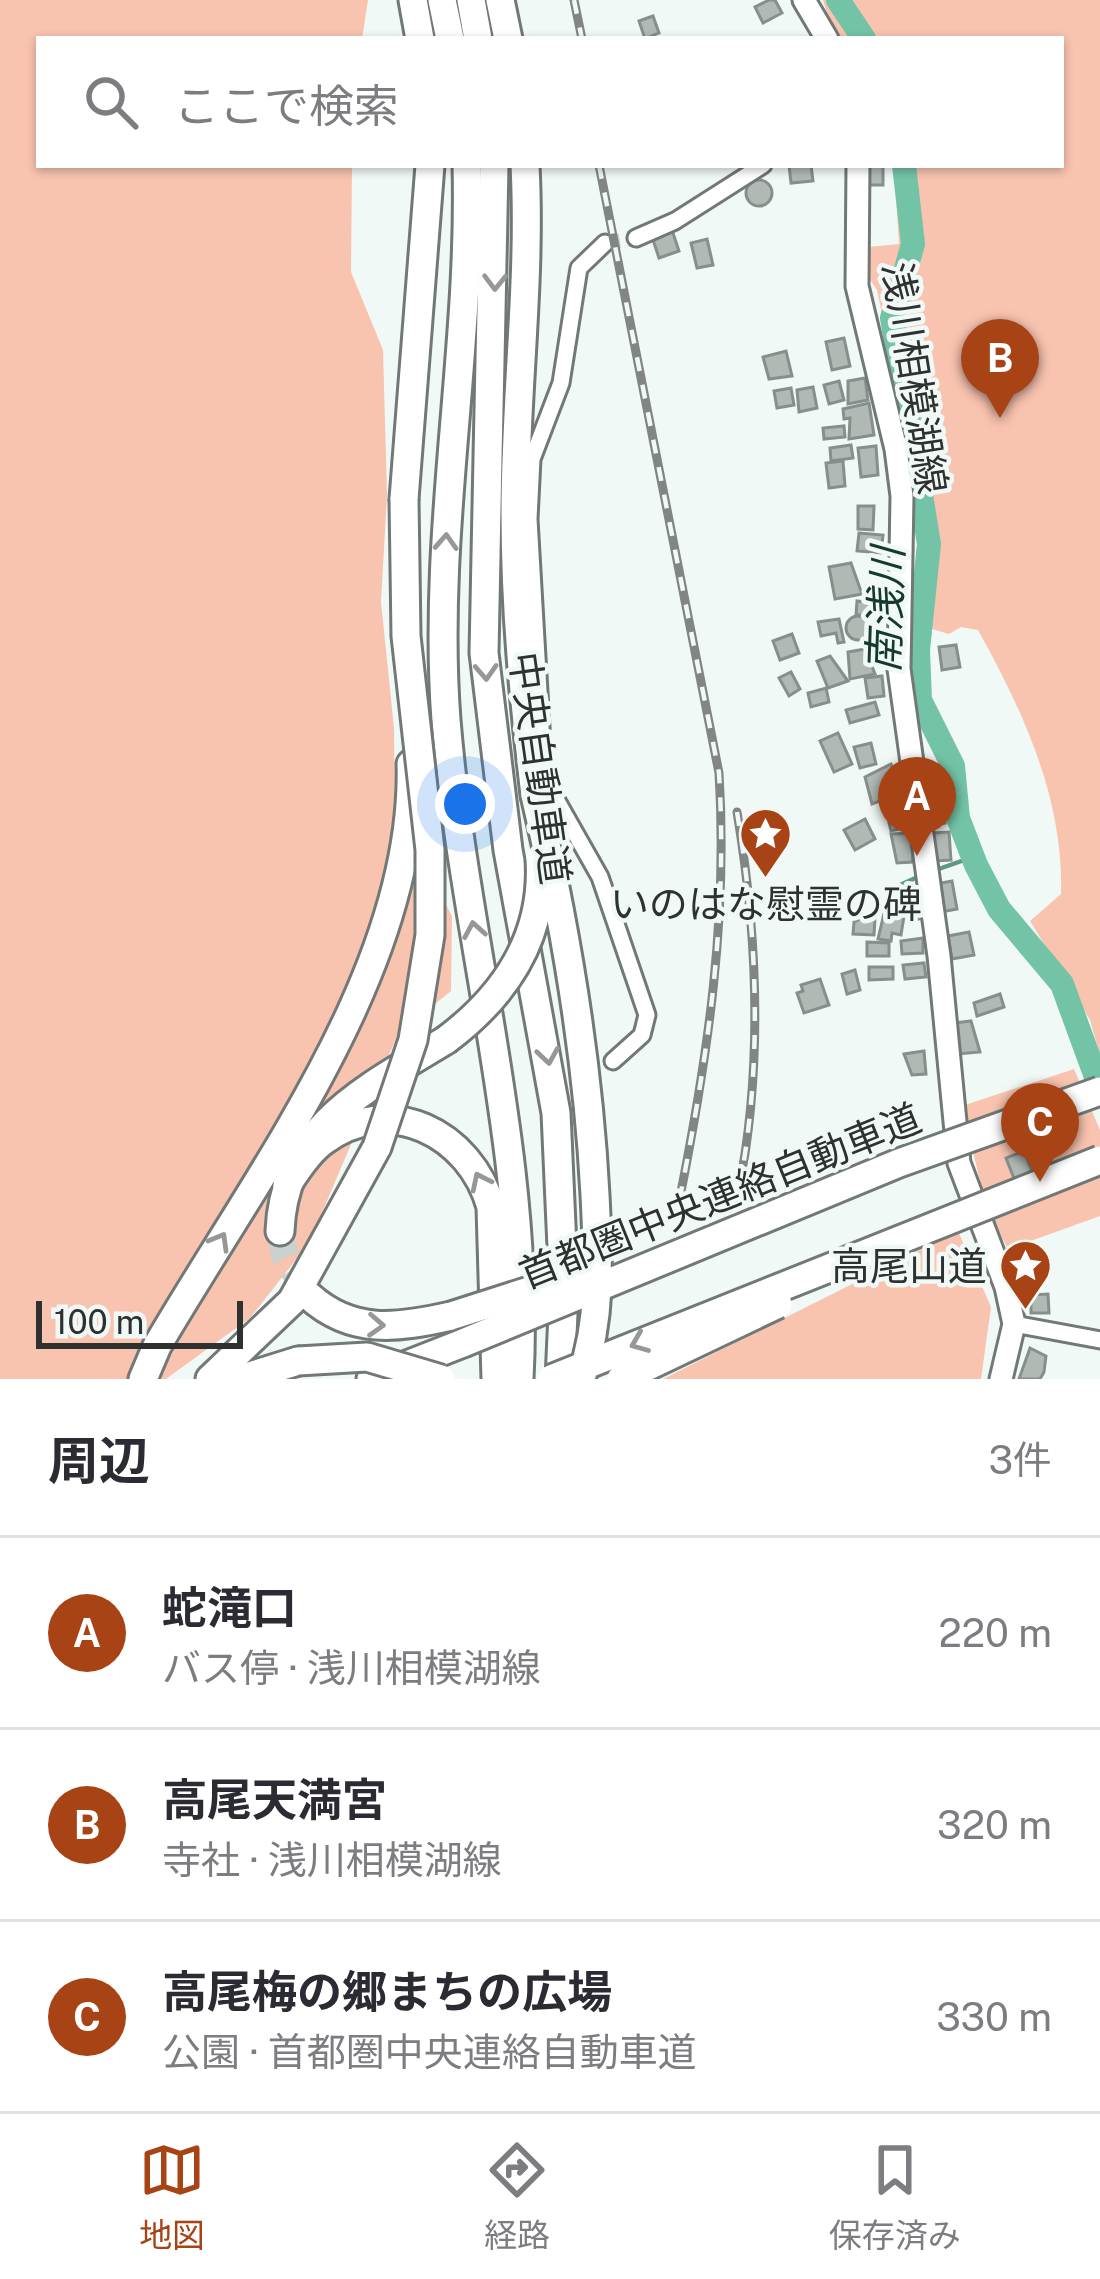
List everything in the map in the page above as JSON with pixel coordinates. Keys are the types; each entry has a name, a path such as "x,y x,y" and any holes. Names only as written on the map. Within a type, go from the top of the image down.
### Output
{"highway":[{"path":"412,0 419,36"},
{"path":"442,0 449,36"},
{"path":"471,0 477,36"},
{"path":"500,0 507,36"},
{"path":"142,1379 364,987 399,885 410,803 404,499 430,168"},
{"name":"中央自動車道","path":"467,168 466,307 443,598 446,716 457,824 512,1164 520,1264 519,1379"},
{"name":"中央自動車道","path":"494,168 495,294 482,566 485,670 508,850 556,1113 564,1292 560,1379"},
{"path":"280,1231 286,1185 298,1155 325,1120 446,1040 495,998 527,943 541,873 515,553 529,274 525,168"},
{"path":"210,1379 292,1301 377,1147 413,1040 430,935 430,850 403,574"},
{"path":"536,795 570,955 592,1147 597,1301 581,1379"},
{"name":"首都圏中央連絡自動車道","path":"371,1379 898,1163 1100,1091"},
{"path":"286,1185 323,1142 360,1123 414,1122 461,1150 482,1181 491,1207 496,1379"},
{"path":"550,1379 1100,1160"},
{"path":"309,1296 337,1317 357,1324 397,1326 451,1316 898,1163"},
{"path":"621,1379 943,1222"},
{"path":"241,1379 298,1361 367,1357 441,1379"}],"main road":[{"path":"804,0 825,36"},
{"name":"浅川相模湖線","path":"858,168 857,286 896,448 902,496 899,669 939,956 959,1163 1006,1287 1014,1324 1001,1379"}],"street":[{"path":"636,238 675,221 758,168"},
{"path":"604,243 579,268 561,383 532,459 529,519 543,761 554,794 600,877 647,1015 642,1035 613,1061"},
{"path":"1014,1324 1100,1340"}],"shaded area":[{"path":"0,0 368,0 362,36 36,36 36,168 352,168 351,272 383,350 387,495 381,602 394,728 395,811 452,916 451,991 398,1034 309,1243 250,1318 166,1379 0,1379"},
{"path":"823,0 1100,0 1100,1055 1090,1020 1030,921 1061,894 1056,824 1025,724 978,630 961,627 949,634 929,628 935,570 877,290 869,278 868,247 899,244 894,168 1064,168 1064,36 833,34"},
{"path":"1074,1069 1100,1130 1100,1216 1008,1249 987,1210 962,1106"},
{"path":"958,1231 991,1307 981,1379 663,1379"}],"building":[{"path":"775,0 782,13 763,23 755,7"},
{"path":"653,16 659,33 644,36 639,21"},
{"path":"789,168 811,168 813,181 791,183"},
{"path":"865,168 883,168 883,185 865,185"},
{"path":"759,180 772,193 759,206 746,193"},
{"path":"672,230 679,251 659,258 652,237"},
{"path":"707,239 713,265 697,268 691,243"},
{"path":"844,338 850,366 832,370 826,342"},
{"path":"786,351 792,376 769,379 763,357"},
{"path":"865,378 868,400 848,404 848,381"},
{"path":"839,381 844,400 829,404 824,385"},
{"path":"813,387 817,408 799,412 797,390"},
{"path":"791,388 794,405 777,408 774,391"},
{"path":"869,403 874,435 849,439 850,418 844,419 843,409"},
{"path":"844,426 845,437 824,439 823,428"},
{"path":"851,445 853,458 831,461 830,448"},
{"path":"876,446 878,475 861,477 858,448"},
{"path":"843,461 845,486 829,488 826,463"},
{"path":"858,506 874,506 873,530 858,529"},
{"path":"859,533 883,535 881,553 857,551"},
{"path":"851,563 862,594 835,599 829,567"},
{"path":"867,596 891,598 886,615 856,615 857,601 866,602"},
{"path":"858,616 867,619 867,637 858,640 849,637 846,628 849,619"},
{"path":"839,619 844,642 838,643 836,633 821,636 818,622"},
{"path":"792,634 799,653 780,660 773,641"},
{"path":"956,645 960,667 942,670 939,647"},
{"path":"865,649 875,674 850,679 848,652"},
{"path":"830,656 848,681 828,688 817,661"},
{"path":"791,672 800,689 789,696 779,678"},
{"path":"882,676 884,696 868,698 865,678"},
{"path":"826,688 829,702 811,707 808,693"},
{"path":"875,702 879,715 850,723 846,710"},
{"path":"838,733 852,764 834,772 820,741"},
{"path":"871,743 876,764 860,768 854,747"},
{"path":"891,764 896,778 885,782 890,797 872,804 865,777"},
{"path":"940,797 945,823 931,826 927,800"},
{"path":"899,807 903,828 891,831 886,810"},
{"path":"865,819 875,839 855,850 844,830"},
{"path":"949,832 951,860 935,861 933,833"},
{"path":"916,833 912,862 897,863 891,834"},
{"path":"952,881 957,909 941,912 936,884"},
{"path":"921,889 928,917 914,920 908,892"},
{"path":"887,901 906,904 901,935 892,933 891,941 878,939"},
{"path":"875,919 874,935 853,934 854,922"},
{"path":"969,932 974,955 952,959 948,936"},
{"path":"923,938 923,953 902,954 901,941"},
{"path":"867,942 889,943 889,956 867,956"},
{"path":"924,963 926,977 905,979 903,965"},
{"path":"869,967 893,967 893,979 869,980"},
{"path":"855,970 860,990 847,994 842,974"},
{"path":"820,979 829,1005 804,1013 797,993 803,991 801,985"},
{"path":"1000,994 1004,1007 977,1016 974,1003"},
{"path":"971,1021 980,1052 958,1054 954,1023"},
{"path":"924,1051 926,1074 912,1075 904,1054"},
{"path":"1024,1151 1033,1174 1015,1181 1006,1158"},
{"path":"1030,1255 1040,1274 1037,1283 1023,1285 1018,1256"},
{"path":"1048,1294 1049,1313 1031,1313 1031,1295"},
{"path":"1030,1348 1046,1356 1044,1372 1040,1379 1019,1379"}],"waterway":[{"name":"南浅川","path":"838,0 862,36"},
{"name":"南浅川","path":"904,168 913,244 892,318 929,544 918,650 920,700 953,766 958,818 976,865 999,909 1062,984 1100,1088"},
{"path":"933,871 973,857"},
{"path":"900,885 922,875"}],"tunnel":[{"path":"605,243 636,238"},
{"path":"280,1231 285,1256 309,1296"}],"railway":[{"path":"574,0 581,36"},
{"path":"600,168 719,773 718,933 699,1091 680,1197"},
{"path":"737,812 750,907 755,1003 751,1099 738,1194"}],"place":[{"name":"高尾天満宮","path":"1000,418"},
{"name":"蛇滝口","path":"917,856"},
{"name":"いのはな慰霊の碑","path":"766,880"},
{"name":"高尾梅の郷まちの広場","path":"1040,1182"},
{"name":"高尾山道","path":"1026,1312"}]}
